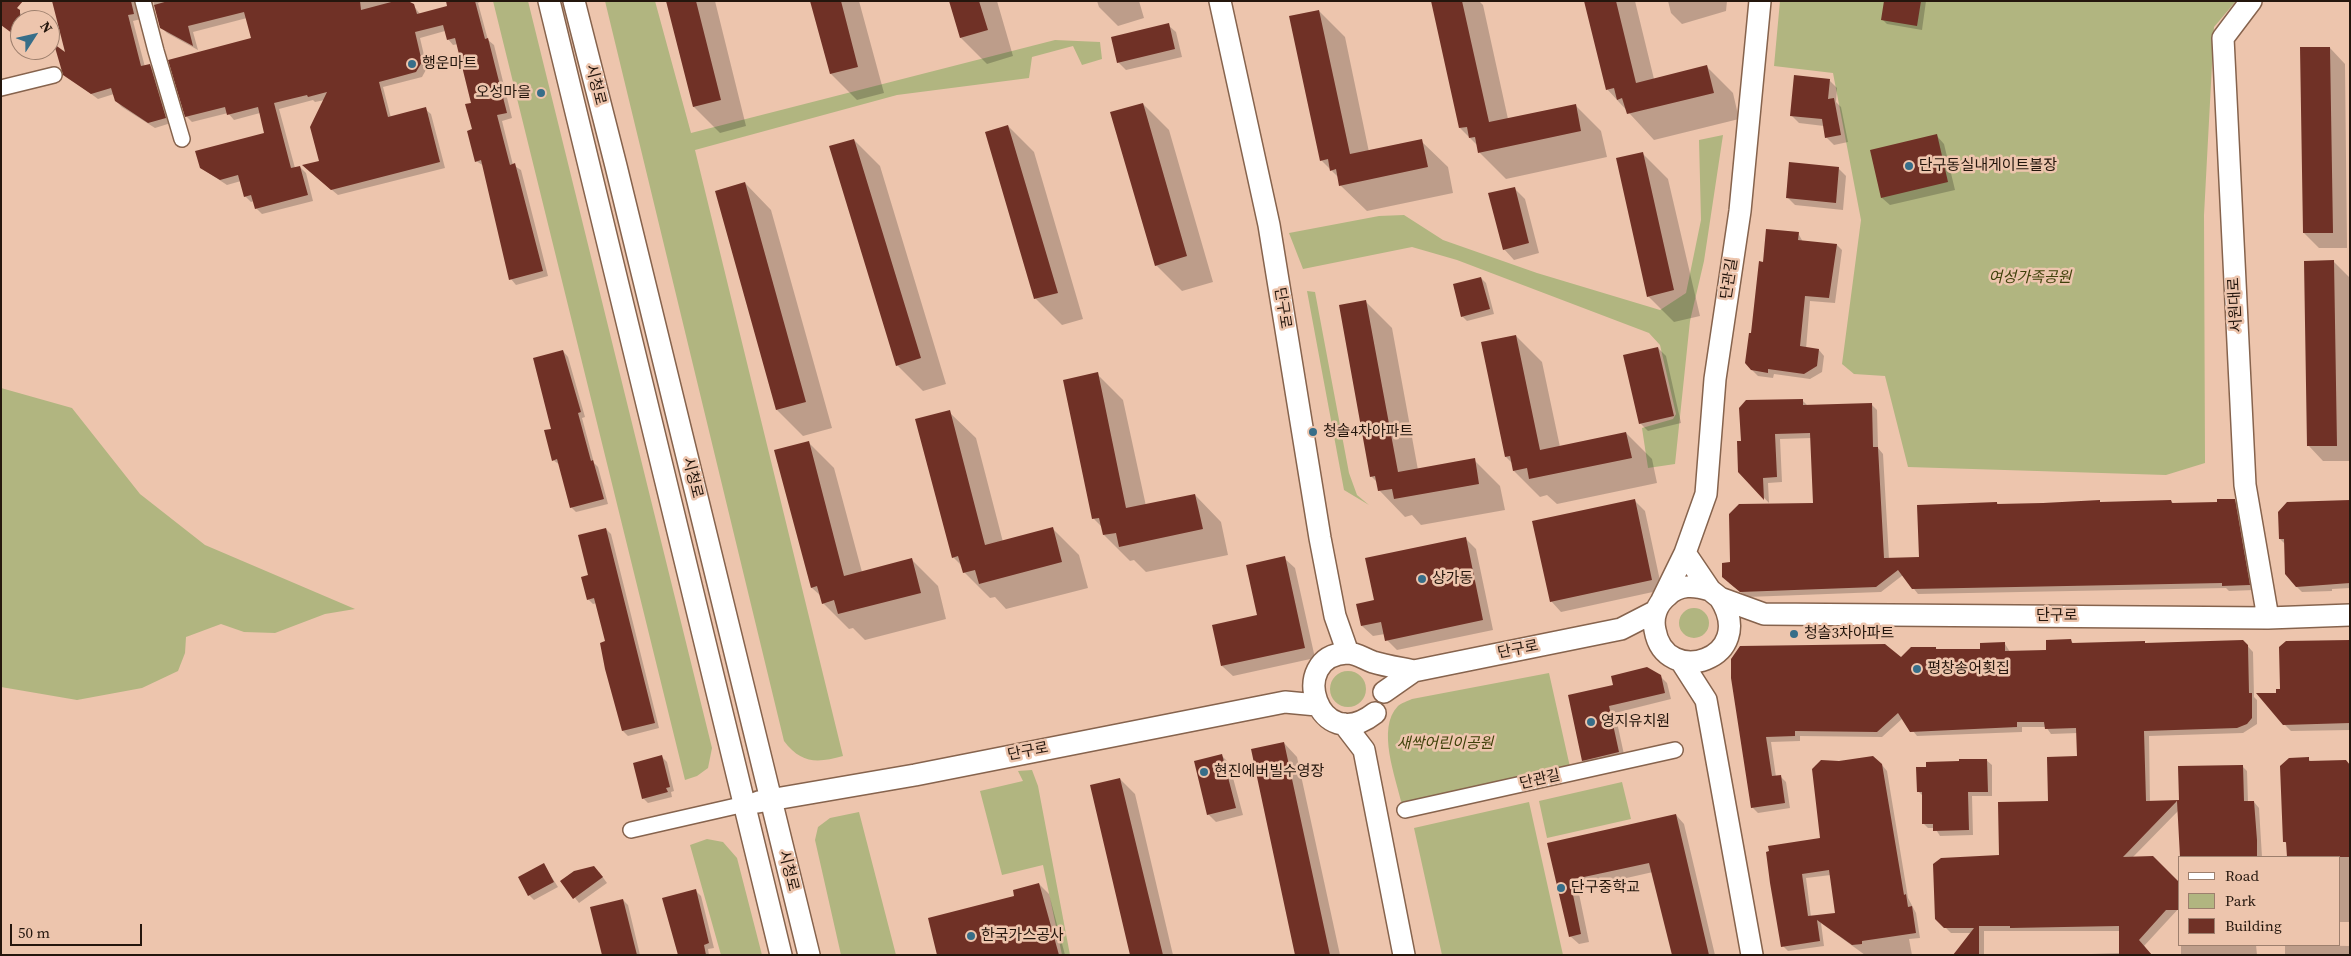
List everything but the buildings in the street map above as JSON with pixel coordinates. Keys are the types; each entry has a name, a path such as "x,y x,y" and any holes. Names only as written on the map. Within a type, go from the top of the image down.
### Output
{"street":[{"path":"143,1 182,139"},
{"name":"시청로","path":"550,1 781,955"},
{"name":"시청로","path":"574,1 809,955"},
{"name":"단구로","path":"1220,1 1269,225 1320,538 1335,616"},
{"name":"단관길","path":"1659,606 1685,553 1706,494 1715,379 1740,211 1760,1"},
{"name":"서원대로","path":"2251,1 2223,38 2245,485 2268,618"},
{"path":"1,88 54,75"},
{"path":"1622,629 1661,647 1670,656 1681,661 1694,662 1706,660 1717,654 1725,644 1730,633 1728,609 1685,553"},
{"path":"1661,647 1654,628 1659,606 1672,591 1684,586 1697,586 1764,614"},
{"name":"단구로","path":"1414,671 1622,629 1659,606"},
{"path":"1730,633 1764,614"},
{"name":"단구로","path":"1764,614 2268,618 2350,615"},
{"path":"1335,616 1348,653"},
{"path":"1326,662 1335,616"},
{"path":"1375,713 1366,720 1355,724 1332,721 1323,714 1313,694 1313,682 1318,671 1336,655 1348,653 1360,655 1371,661 1414,671"},
{"path":"1706,700 1717,654"},
{"path":"1364,750 1375,713 1384,692 1379,670 1371,661"},
{"path":"1681,661 1706,700 1752,955"},
{"path":"1384,692 1414,671"},
{"path":"1285,702 1313,682"},
{"path":"1285,702 1317,705"},
{"name":"단구로","path":"745,804 915,775 1285,702"},
{"path":"1344,724 1364,750 1404,955"},
{"name":"단관길","path":"1405,810 1675,750"},
{"path":"631,830 745,804"}],"green space":[{"path":"493,1 528,1 712,748 708,768 697,776 685,780"},
{"path":"605,1 655,1 691,133 1055,40 1100,42 1102,59 1082,65 1073,46 1032,57 1029,78 897,95 695,150 843,756 826,760 810,760 790,749 784,741"},
{"name":"여성가족공원","path":"1780,1 2236,1 2214,27 2204,215 2205,463 2166,475 1908,467 1885,376 1854,374 1842,364 1861,220 1833,73 1774,66"},
{"path":"1723,135 1704,261 1690,321 1675,464 1648,468 1642,428 1673,419 1676,414 1660,345 1649,333 1457,260 1412,247 1303,269 1289,233 1379,216 1404,215 1443,240 1537,273 1660,310 1686,293 1701,220 1699,140"},
{"path":"1307,291 1315,292 1349,473 1357,495 1369,505 1344,490"},
{"path":"1,388 72,408 140,494 205,545 355,609 325,614 275,633 244,632 221,624 186,637 185,653 178,671 142,688 77,700 1,687"},
{"path":"1694,608 1704,613 1709,623 1704,633 1694,638 1684,633 1679,623 1684,613"},
{"path":"1348,671 1355,672 1361,676 1365,682 1365,696 1361,702 1355,706 1348,707 1341,706 1335,702 1331,696 1330,689 1331,682 1335,676 1341,672"},
{"name":"새싹어린이공원","path":"1549,673 1570,767 1402,805 1392,768 1388,740 1388,727 1392,715 1398,706 1412,699"},
{"path":"1032,770 1038,786 1070,955 1062,955 1043,865 1002,875 980,791 1023,781 1018,771"},
{"path":"1622,782 1631,819 1547,838 1539,801"},
{"path":"1529,802 1563,955 1442,955 1414,828"},
{"path":"859,812 896,955 841,955 815,840 818,827 830,818"},
{"path":"707,839 723,842 737,858 762,955 721,955 690,845"}],"place":[{"name":"행운마트","path":"412,64"},
{"name":"오성마을","path":"541,93"},
{"name":"단구동실내게이트볼장","path":"1909,166"},
{"name":"청솔4차아파트","path":"1313,432"},
{"name":"상가동","path":"1422,579"},
{"name":"청솔3차아파트","path":"1794,634"},
{"name":"평창송어횟집","path":"1917,669"},
{"name":"영지유치원","path":"1591,722"},
{"name":"현진에버빌수영장","path":"1204,772"},
{"name":"단구중학교","path":"1561,888"},
{"name":"한국가스공사","path":"971,936"}]}
